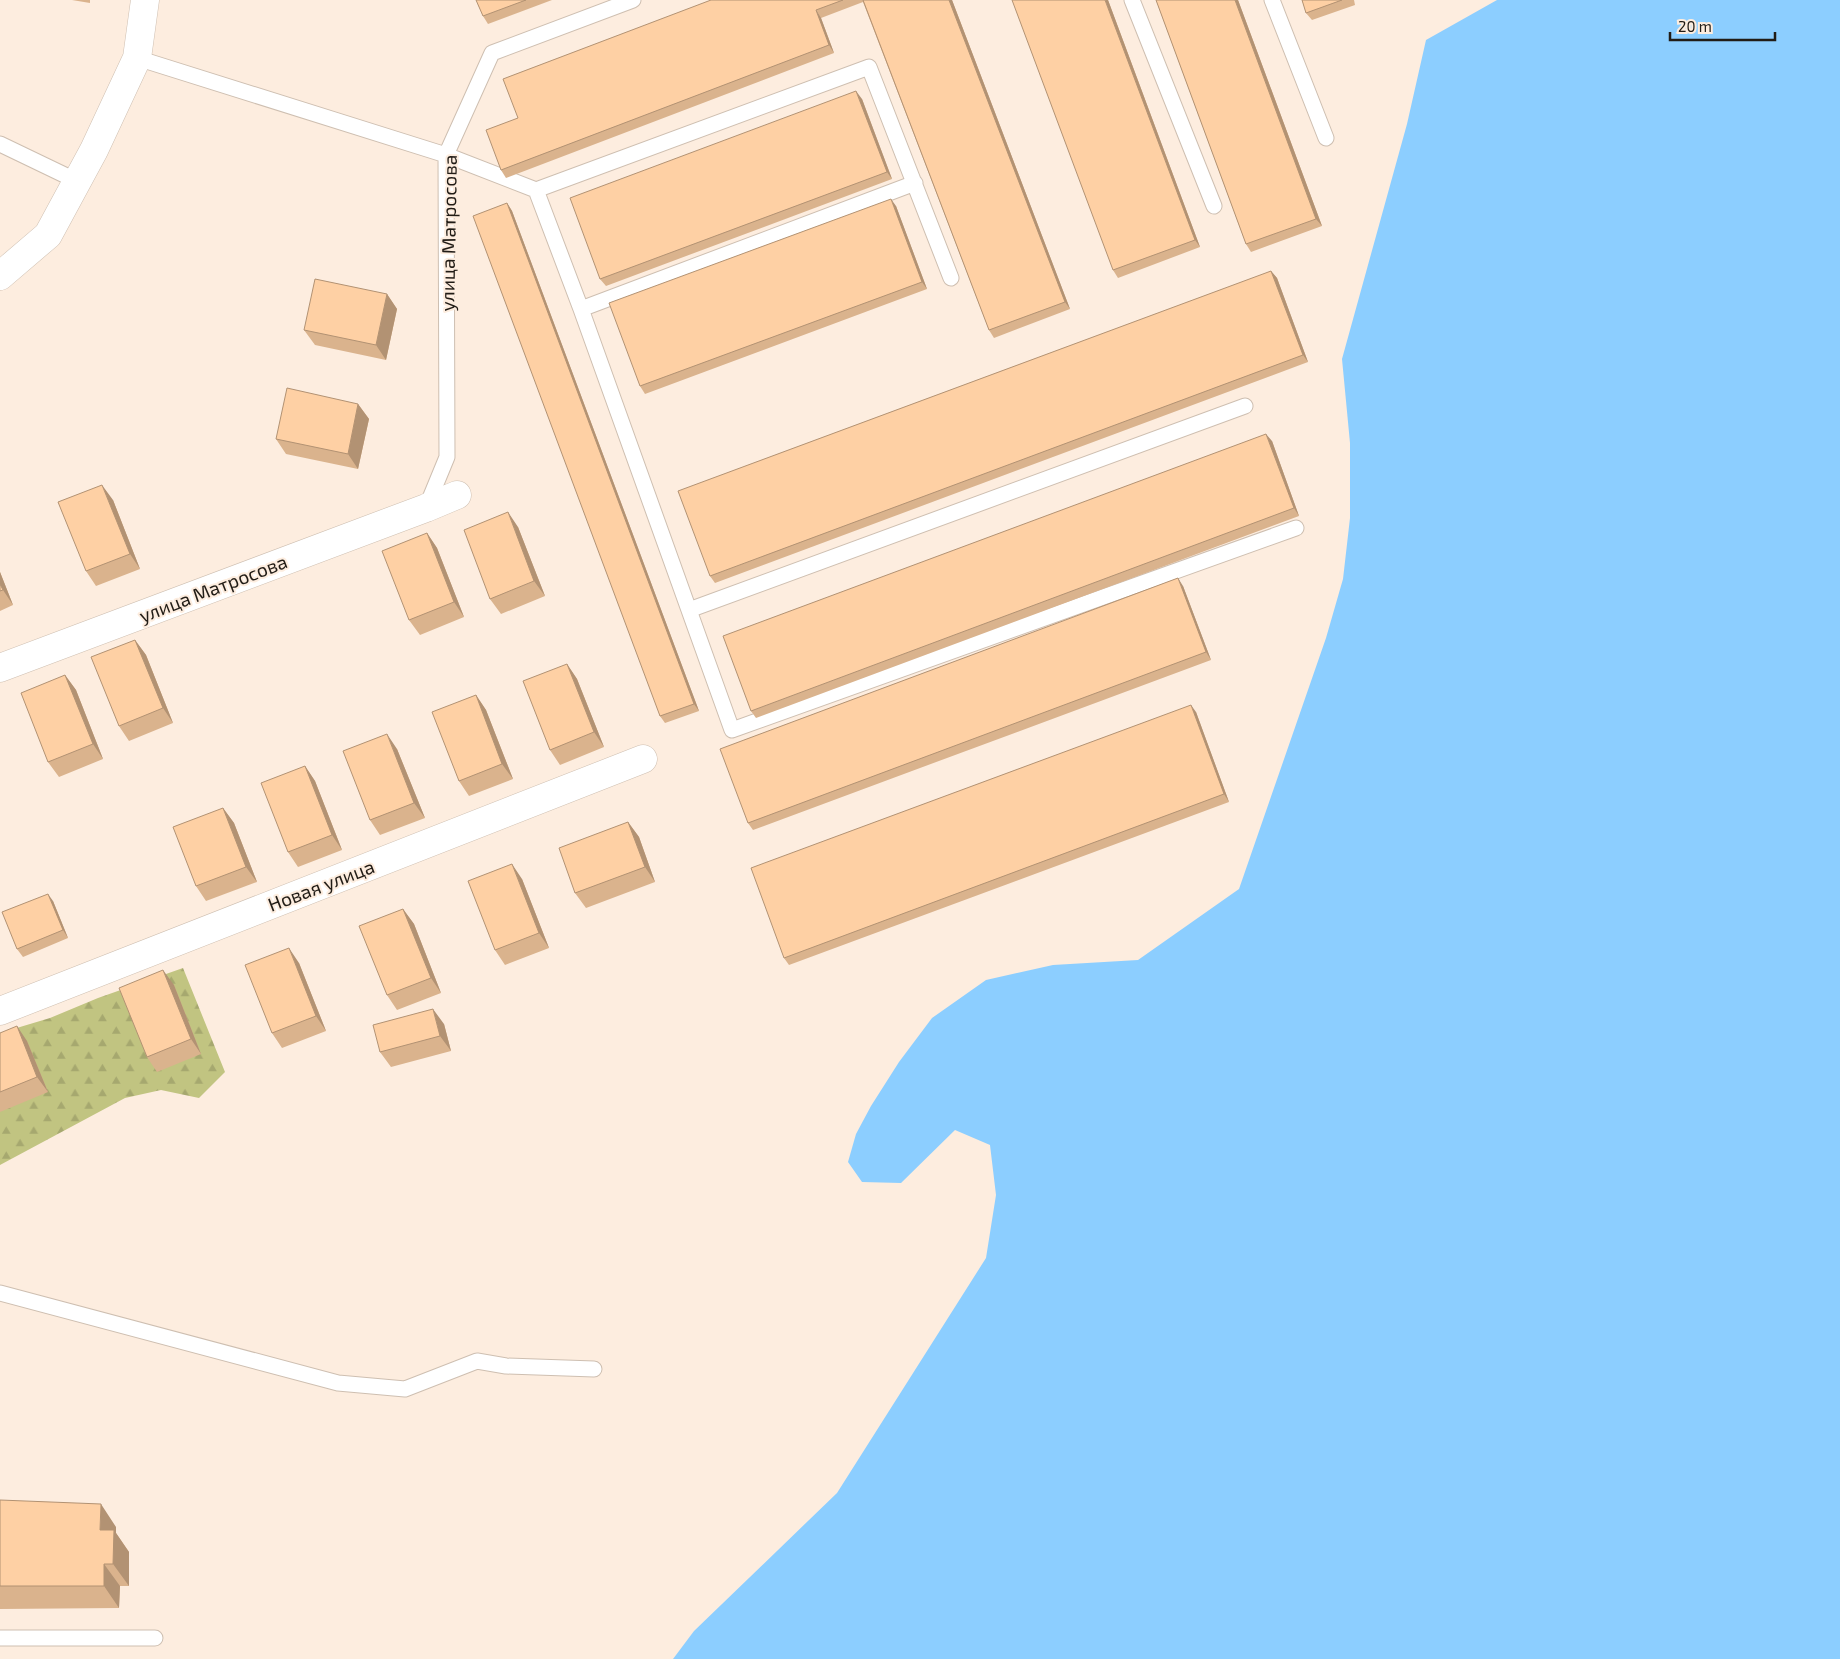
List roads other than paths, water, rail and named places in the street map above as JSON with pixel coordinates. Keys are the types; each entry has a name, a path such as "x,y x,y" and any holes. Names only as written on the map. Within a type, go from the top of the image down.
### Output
{"street":[{"path":"0,276 48,235 94,150 137,58 145,0"},
{"name":"улица Матросова","path":"0,668 457,495"},
{"name":"Новая улица","path":"0,1010 643,758"}],"lane":[{"name":"улица Матросова","path":"426,508 447,457 446,155 492,52 633,0"},
{"path":"1132,0 1214,206"},
{"path":"1272,0 1326,138"},
{"path":"137,58 446,155 536,190 869,67 951,278"},
{"path":"0,144 77,181"},
{"path":"581,309 915,183"},
{"path":"536,190 581,309 732,730 1296,528"},
{"path":"689,610 1245,406"},
{"path":"0,1293 338,1383 405,1389 477,1360 506,1366 594,1369"},
{"path":"0,1638 155,1638"}],"water":[{"path":"1497,0 1840,0 1840,1659 673,1659 694,1631 837,1493 986,1258 996,1195 990,1145 955,1130 901,1183 862,1182 848,1162 856,1134 899,1062 932,1018 986,980 1053,965 1138,960 1239,889 1326,638 1343,579 1350,518 1350,443 1342,359 1407,124 1426,40"}]}
